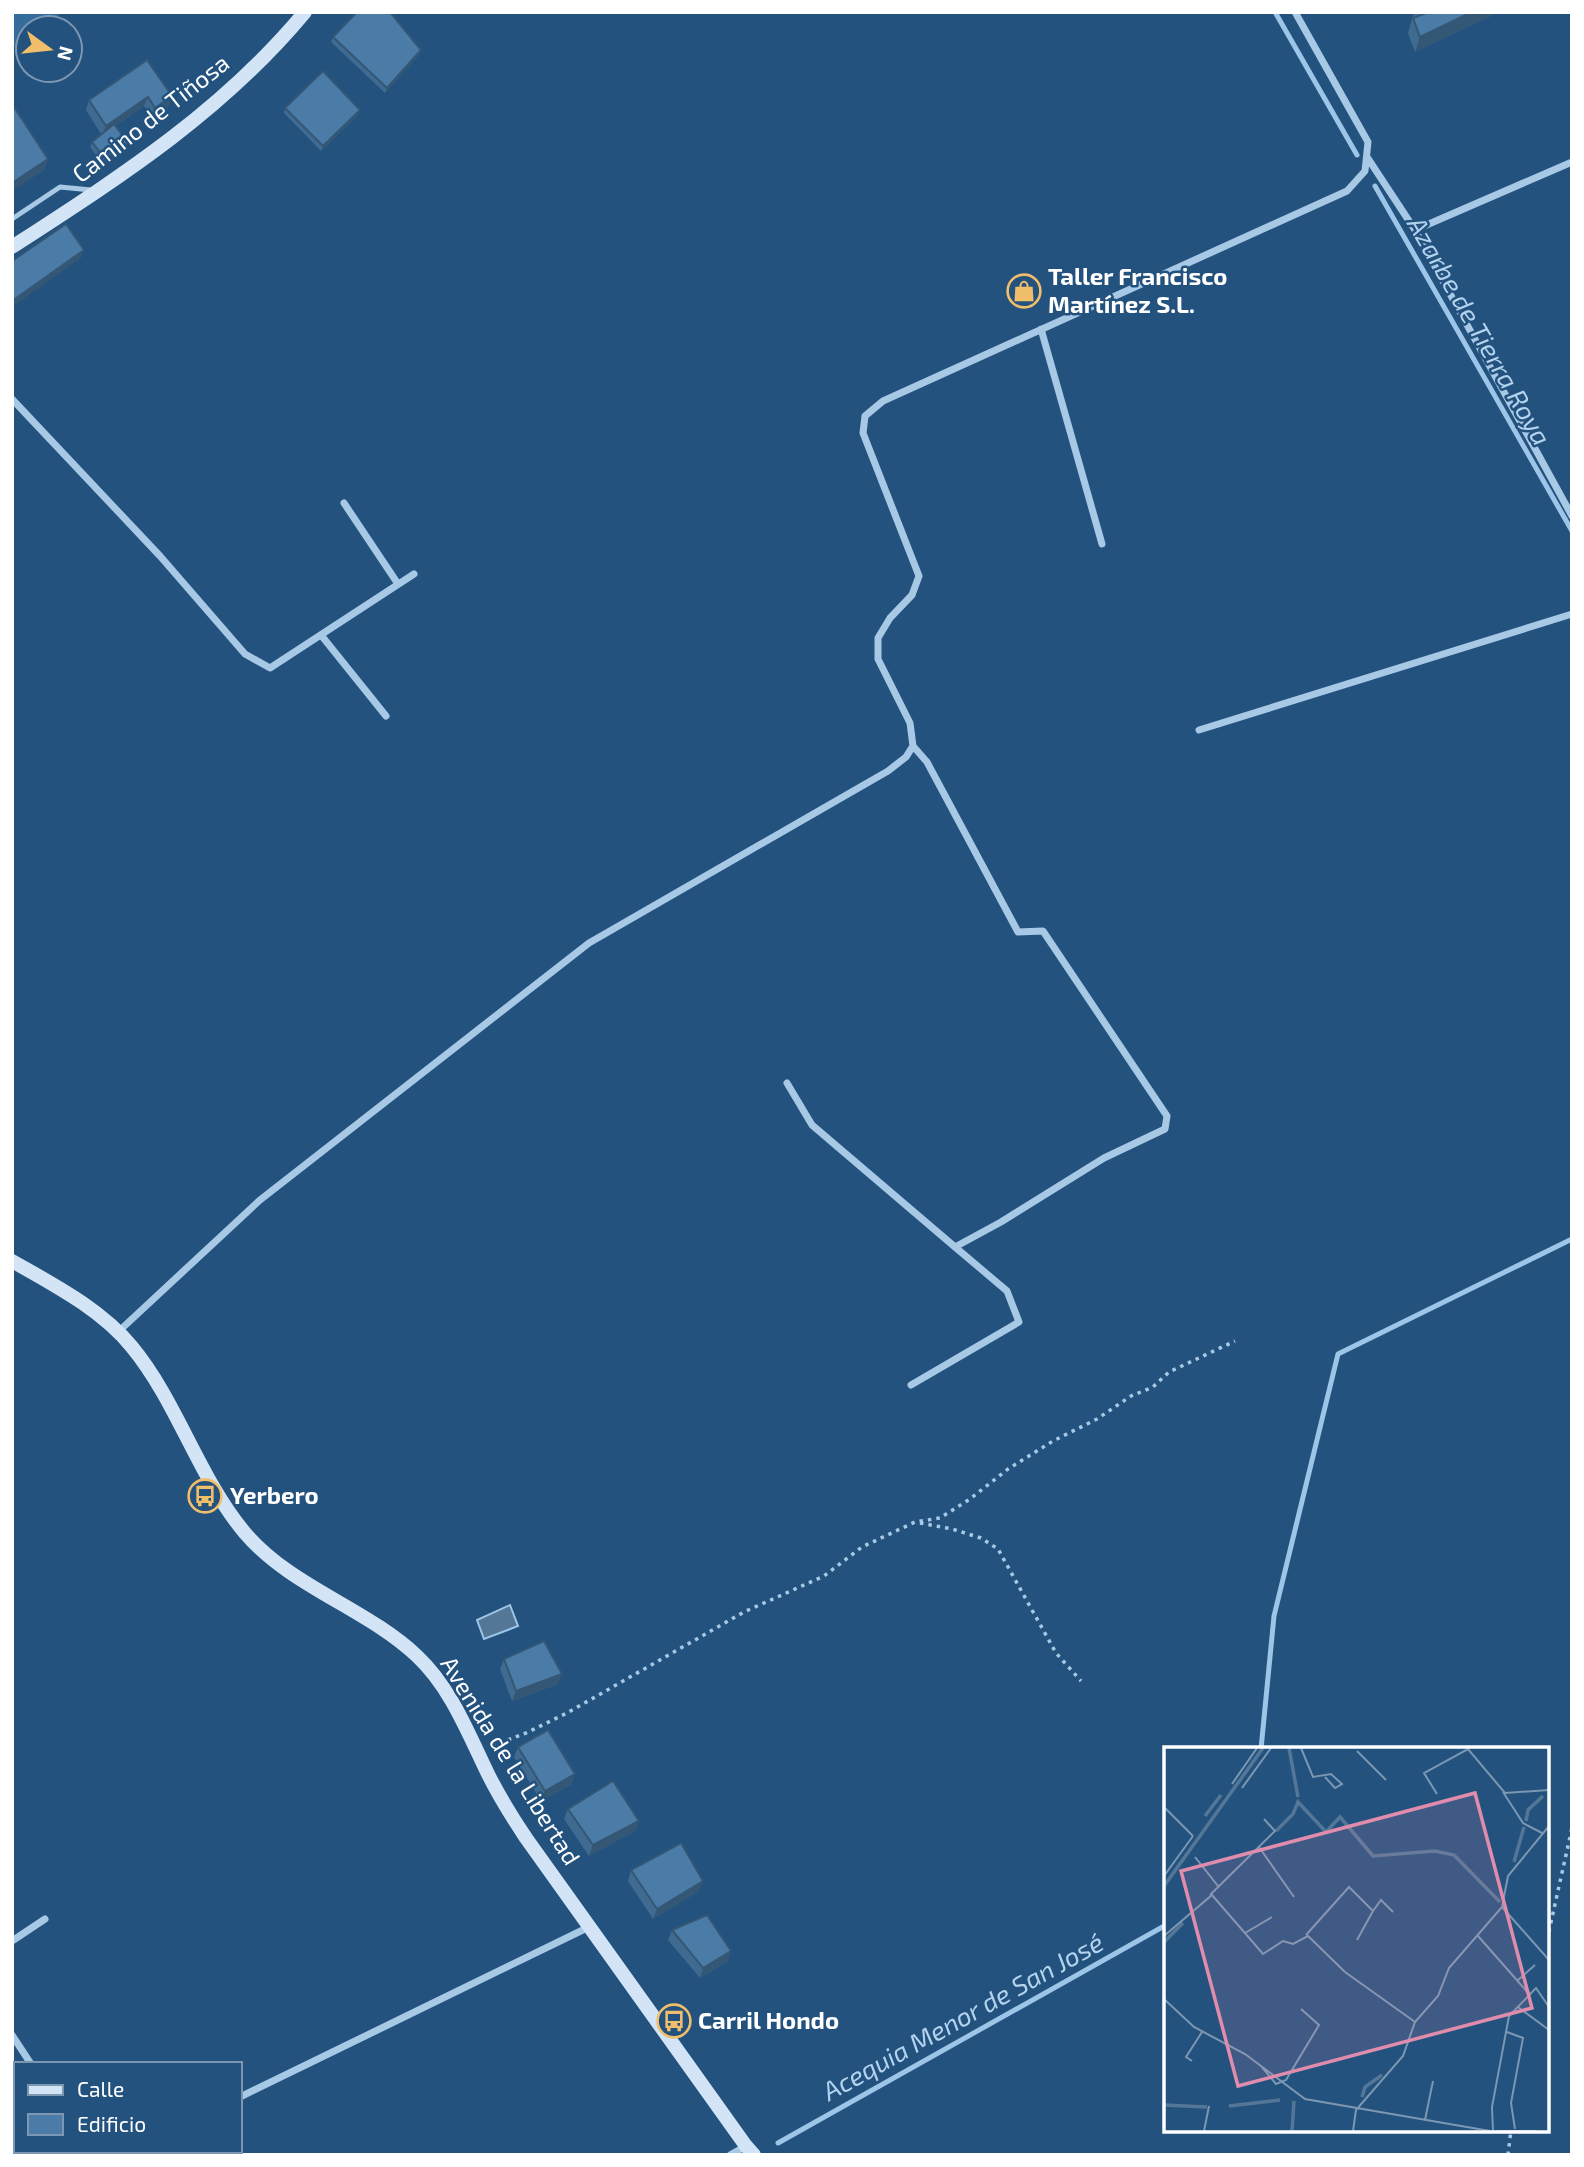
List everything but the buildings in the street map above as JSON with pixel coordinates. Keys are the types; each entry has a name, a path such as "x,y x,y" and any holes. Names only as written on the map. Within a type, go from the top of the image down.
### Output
{"main road":[{"name":"Camino de Tiñosa","path":"12,247 98,191 212,107 261,61 305,12"},
{"name":"Avenida de la Libertad","path":"12,1261 86,1305 118,1332 145,1364 206,1474 244,1531 273,1559 393,1637 416,1656 445,1689 508,1811 750,2151"}],"street":[{"path":"955,1247 1001,1222 1104,1158 1165,1129 1167,1116 1043,931 1018,932 927,762 913,746 910,723 878,659 878,638 890,618 912,595 919,576 863,433 865,416 883,401 1347,191 1365,171 1368,142 1295,12"},
{"path":"1366,157 1415,230 1572,516"},
{"path":"1415,230 1572,162"},
{"path":"1041,329 1102,544"},
{"path":"12,399 160,556 245,654 270,668 414,574"},
{"path":"344,503 398,584"},
{"path":"1199,730 1572,614"},
{"path":"321,635 386,716"},
{"path":"118,1332 260,1200 589,943 888,771 905,758 913,746"},
{"path":"787,1083 812,1125 1007,1291 1019,1322 911,1385"},
{"path":"12,1941 45,1919"},
{"path":"242,2096 589,1927"},
{"path":"12,2035 30,2062"},
{"path":"730,2155 750,2151"}],"lane":[{"path":"12,219 60,187 98,191"}],"path":[{"path":"477,1752 567,1713 744,1612 824,1576 862,1548 915,1522 940,1518 970,1499 1007,1469 1053,1441 1097,1419 1131,1396 1153,1387 1168,1372 1235,1341"},
{"path":"915,1522 981,1538 998,1549 1056,1653 1081,1681"},
{"path":"1549,1931 1572,1828"},
{"path":"1507,2155 1511,2132"}],"shaded area":[{"path":"12,12 63,12 14,14 12,48"},
{"path":"510,1605 518,1626 484,1639 477,1620"}],"waterway":[{"name":"Azarbe de Tierra Roya","path":"1275,12 1357,155"},
{"name":"Azarbe de Tierra Roya","path":"1375,186 1572,531"},
{"name":"Acequia Menor de San José","path":"1261,1747 1274,1616 1338,1354 1572,1239"},
{"name":"Acequia Menor de San José","path":"778,2143 1164,1926"}],"place":[{"name":"Taller Francisco Martínez S.L.","path":"1024,291"},
{"name":"Yerbero","path":"205,1496"},
{"name":"Carril Hondo","path":"674,2021"}]}
